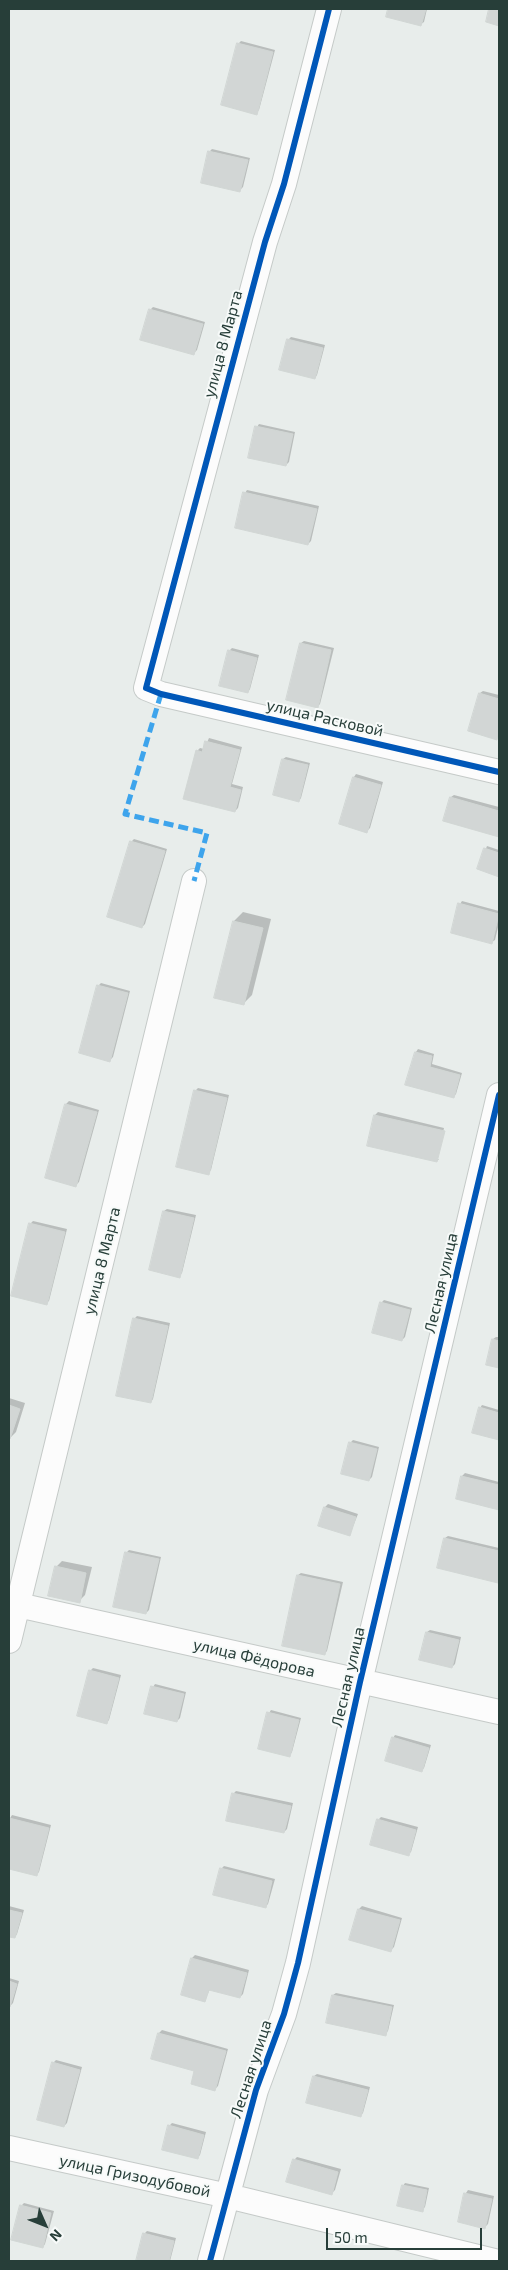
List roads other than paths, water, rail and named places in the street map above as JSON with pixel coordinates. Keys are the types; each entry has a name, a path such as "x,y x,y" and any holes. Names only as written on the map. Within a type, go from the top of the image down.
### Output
{"street":[{"name":"улица 8 Марта","path":"146,688 265,242 284,184 329,9"},
{"name":"улица Расковой","path":"146,688 161,694 499,772"},
{"name":"улица 8 Марта","path":"9,1641 13,1604 194,881"},
{"name":"Лесная улица","path":"210,2261 256,2090 284,2014 298,1963 360,1682 499,1095"},
{"name":"улица Фёдорова","path":"13,1604 499,1712"},
{"name":"улица Гризодубовой","path":"9,2148 228,2196 494,2261"}]}
